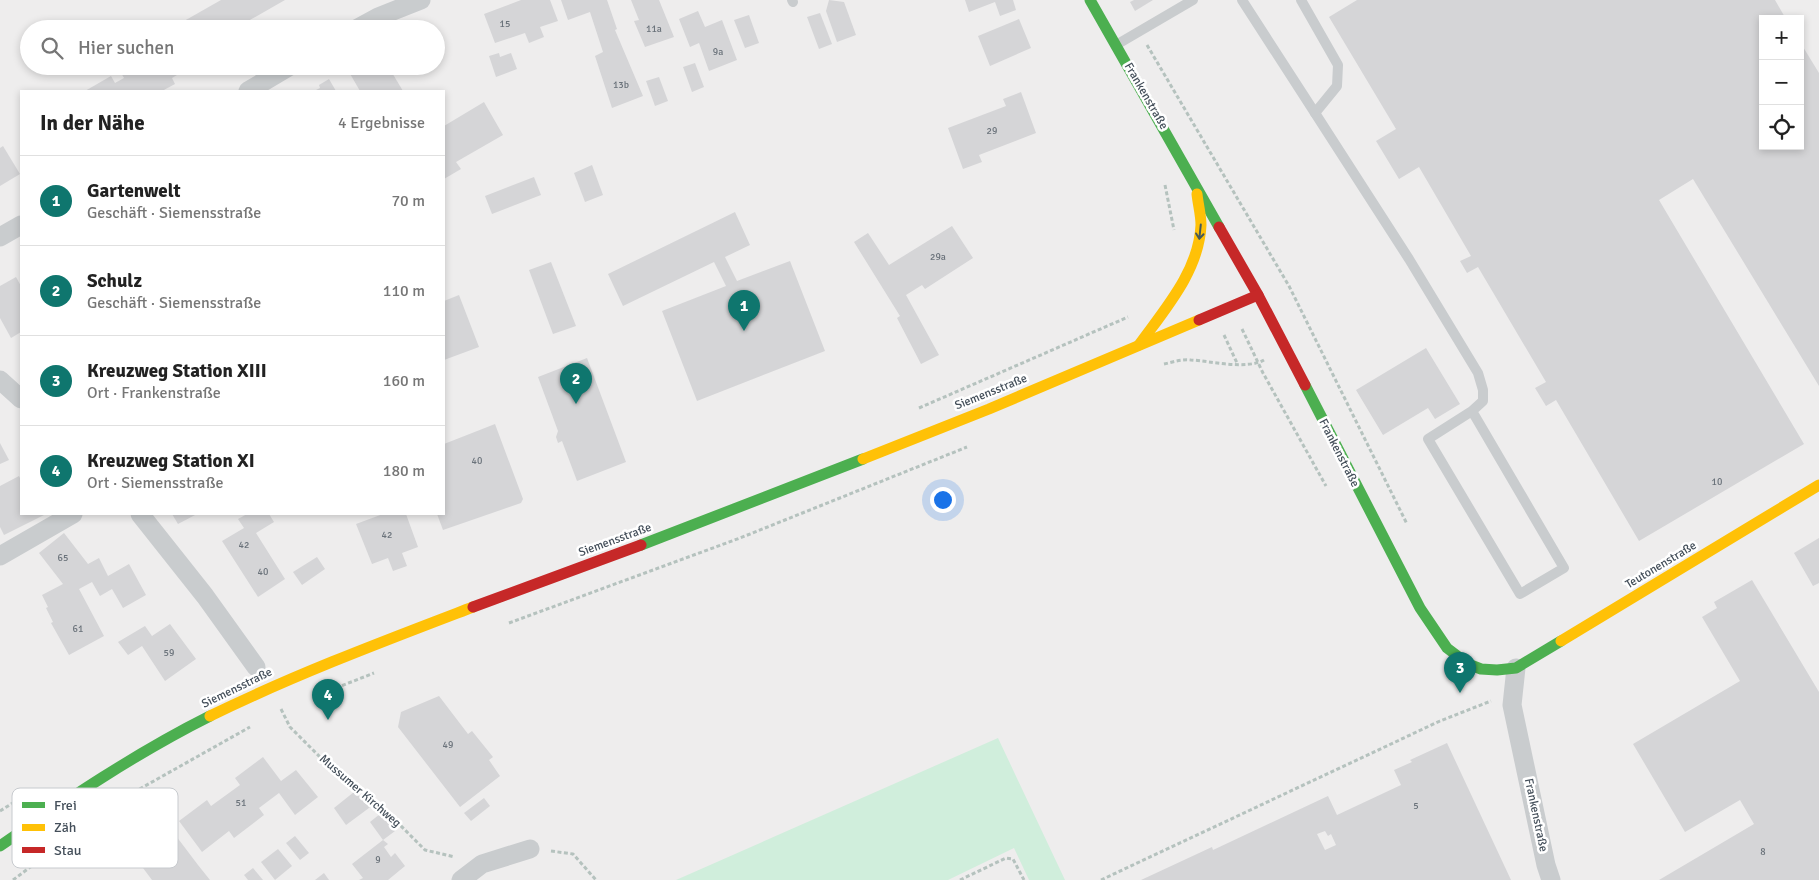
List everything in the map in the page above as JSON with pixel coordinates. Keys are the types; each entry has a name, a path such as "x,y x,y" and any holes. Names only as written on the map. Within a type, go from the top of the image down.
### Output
{"street":[{"path":"372,20 421,0"},
{"name":"Frankenstraße","path":"1090,0 1258,295 1420,608 1448,650 1462,663 1493,670 1516,668 1512,705 1546,865 1551,880"},
{"path":"250,90 275,75"},
{"path":"1139,345 1188,273 1199,239 1201,224 1195,183"},
{"path":"0,237 20,226"},
{"name":"Siemensstraße","path":"84,788 168,737 270,687 340,657 758,502 1258,295"},
{"path":"0,380 20,398"},
{"name":"Teutonenstraße","path":"1516,668 1819,485"},
{"path":"0,556 71,515"},
{"path":"141,515 256,667"},
{"name":"Siemensstraße","path":"0,846 12,838"},
{"path":"461,880 482,864 530,850"}],"lane":[{"path":"1116,45 1193,0"},
{"path":"1242,0 1409,259 1478,373 1483,390 1483,401 1472,411 1428,438 1520,594 1564,568 1472,411"},
{"path":"1301,0 1338,65 1337,86 1316,113"}],"path":[{"path":"1164,181 1174,232"},
{"path":"1162,364 1189,360 1226,364 1258,364"},
{"path":"501,626 740,538 977,443"},
{"path":"332,690 382,670"},
{"name":"Mussumer Kirchweg","path":"270,687 290,727 333,770 379,804 425,850 482,864"},
{"path":"1101,880 1440,721 1496,700"},
{"path":"276,713 290,707"},
{"path":"141,788 254,725"},
{"path":"530,850 573,854 596,880"},
{"path":"960,880 1006,858 1012,858 1024,880"},
{"path":"12,880 28,868"}],"green space":[{"path":"998,738 1065,880 1029,880 1014,848 948,880 676,880"}],"building":[{"path":"221,0 285,0 250,20 186,20"},
{"path":"521,0 550,0 558,21 540,27 544,37 529,43 525,33 495,43 484,14"},
{"path":"561,0 607,0 617,29 615,30 643,96 612,108 595,56 603,52 590,12 568,20"},
{"path":"631,0 659,0 674,37 645,47 634,21 639,20"},
{"path":"829,0 844,2 856,35 837,42 826,11"},
{"path":"965,0 1013,0 1016,10 1000,16 995,2 969,12"},
{"path":"1134,0 1153,0 1135,11 1130,2"},
{"path":"1357,0 1775,0 1784,15 1759,15 1759,150 1804,150 1804,49 1819,73 1819,386 1693,179 1659,200 1804,444 1639,541 1556,400 1546,406 1535,388 1546,382 1478,267 1467,273 1460,261 1471,256 1419,167 1399,179 1376,141 1396,129 1329,17"},
{"path":"698,11 705,27 722,20 737,60 709,71 699,43 690,47 679,19"},
{"path":"820,13 832,44 819,49 807,17"},
{"path":"749,15 759,43 745,48 734,20"},
{"path":"1019,19 1031,48 990,66 978,36"},
{"path":"499,53 500,57 511,53 517,69 496,77 489,56"},
{"path":"695,63 704,87 692,92 683,67"},
{"path":"122,75 177,75 172,78 175,84 164,90 87,90 111,76 115,83 124,78"},
{"path":"351,75 393,75 402,90 359,90"},
{"path":"659,77 668,101 655,106 646,81"},
{"path":"329,79 335,90 316,90 320,88 319,85"},
{"path":"1021,92 1036,133 979,155 982,162 963,169 948,128 1006,106 1003,99"},
{"path":"484,102 503,135 456,162 461,169 445,178 445,125"},
{"path":"3,146 20,174 0,186 0,148"},
{"path":"592,165 603,195 585,202 574,173"},
{"path":"534,177 541,195 492,214 485,196"},
{"path":"735,212 750,245 725,257 737,281 790,261 825,351 697,401 662,311 726,286 714,262 623,306 608,274"},
{"path":"952,226 973,258 925,289 922,285 906,295 939,355 921,364 897,318 900,316 854,242 868,233 889,265"},
{"path":"551,262 576,326 553,334 529,270"},
{"path":"16,277 20,284 20,333 11,338 0,318 0,286"},
{"path":"459,295 479,347 445,360 445,301"},
{"path":"1426,348 1460,404 1435,419 1428,408 1383,435 1356,390"},
{"path":"587,358 626,462 577,481 562,441 558,443 556,437 558,431 538,377"},
{"path":"495,424 523,499 521,503 443,530 437,515 445,515 445,444"},
{"path":"0,443 9,460 0,464"},
{"path":"19,476 20,515 44,515 4,535 0,527 0,486"},
{"path":"173,515 195,515 178,524"},
{"path":"245,515 270,515 274,522 256,533 285,579 258,597 222,541 244,528 238,519"},
{"path":"380,515 406,515 418,547 402,553 407,566 393,571 388,558 372,564 356,524"},
{"path":"64,533 88,564 99,558 108,576 129,564 146,595 123,608 112,589 100,596 92,582 79,589 104,636 69,655 51,623 53,622 42,595 63,584 39,553"},
{"path":"1819,538 1819,583 1813,586 1794,553"},
{"path":"317,557 325,569 302,585 293,572"},
{"path":"1752,580 1819,692 1819,880 1659,880 1754,824 1740,800 1685,832 1633,744 1740,681 1702,617 1717,608 1714,602"},
{"path":"170,624 196,659 165,681 142,646 128,655 118,642 145,626 152,636"},
{"path":"439,696 468,734 472,731 493,757 489,760 500,776 460,807 398,727 401,712"},
{"path":"1447,743 1511,880 1141,880 1212,847 1213,850 1328,796 1337,815 1401,785 1394,770 1412,762 1410,760","holes":["1325,831 1328,836 1331,834 1336,845 1325,850 1317,834"]},
{"path":"263,757 281,781 296,770 318,797 295,815 279,793 259,808 264,815 234,838 229,831 202,852 179,821 207,800 211,806 240,785 235,778"},
{"path":"354,792 373,805 346,825 334,808"},
{"path":"484,798 490,806 471,821 464,813"},
{"path":"380,814 395,831 383,840 370,822"},
{"path":"295,836 309,853 300,860 286,843"},
{"path":"178,838 210,880 152,880 143,868 178,868"},
{"path":"383,840 388,844 384,847 391,857 395,853 405,866 388,880 359,880 363,878 352,864"},
{"path":"278,849 292,866 275,880 261,862"},
{"path":"253,868 263,880 248,880 244,875"},
{"path":"324,873 329,880 315,880"}],"traffic: fast":[{"path":"1090,0 1219,227"},
{"path":"1305,385 1420,608 1447,648 1468,664 1481,669 1497,670 1516,668 1561,641"},
{"path":"641,545 863,459"},
{"path":"86,788 156,745 210,716"},
{"path":"0,846 12,838"}],"traffic: slow":[{"path":"1139,345 1179,289 1194,258 1199,242 1201,225 1197,194"},
{"path":"863,459 989,409 1199,320"},
{"path":"1561,641 1819,485"},
{"path":"210,716 373,645 473,607"}],"traffic: jam":[{"path":"1219,227 1258,295 1305,385"},
{"path":"1199,320 1258,295"},
{"path":"473,607 641,545"}],"place":[{"name":"Gartenwelt","path":"744,331"},
{"name":"Schulz","path":"576,404"},
{"name":"Kreuzweg Station XIII","path":"1460,693"},
{"name":"Kreuzweg Station XI","path":"328,720"}]}
